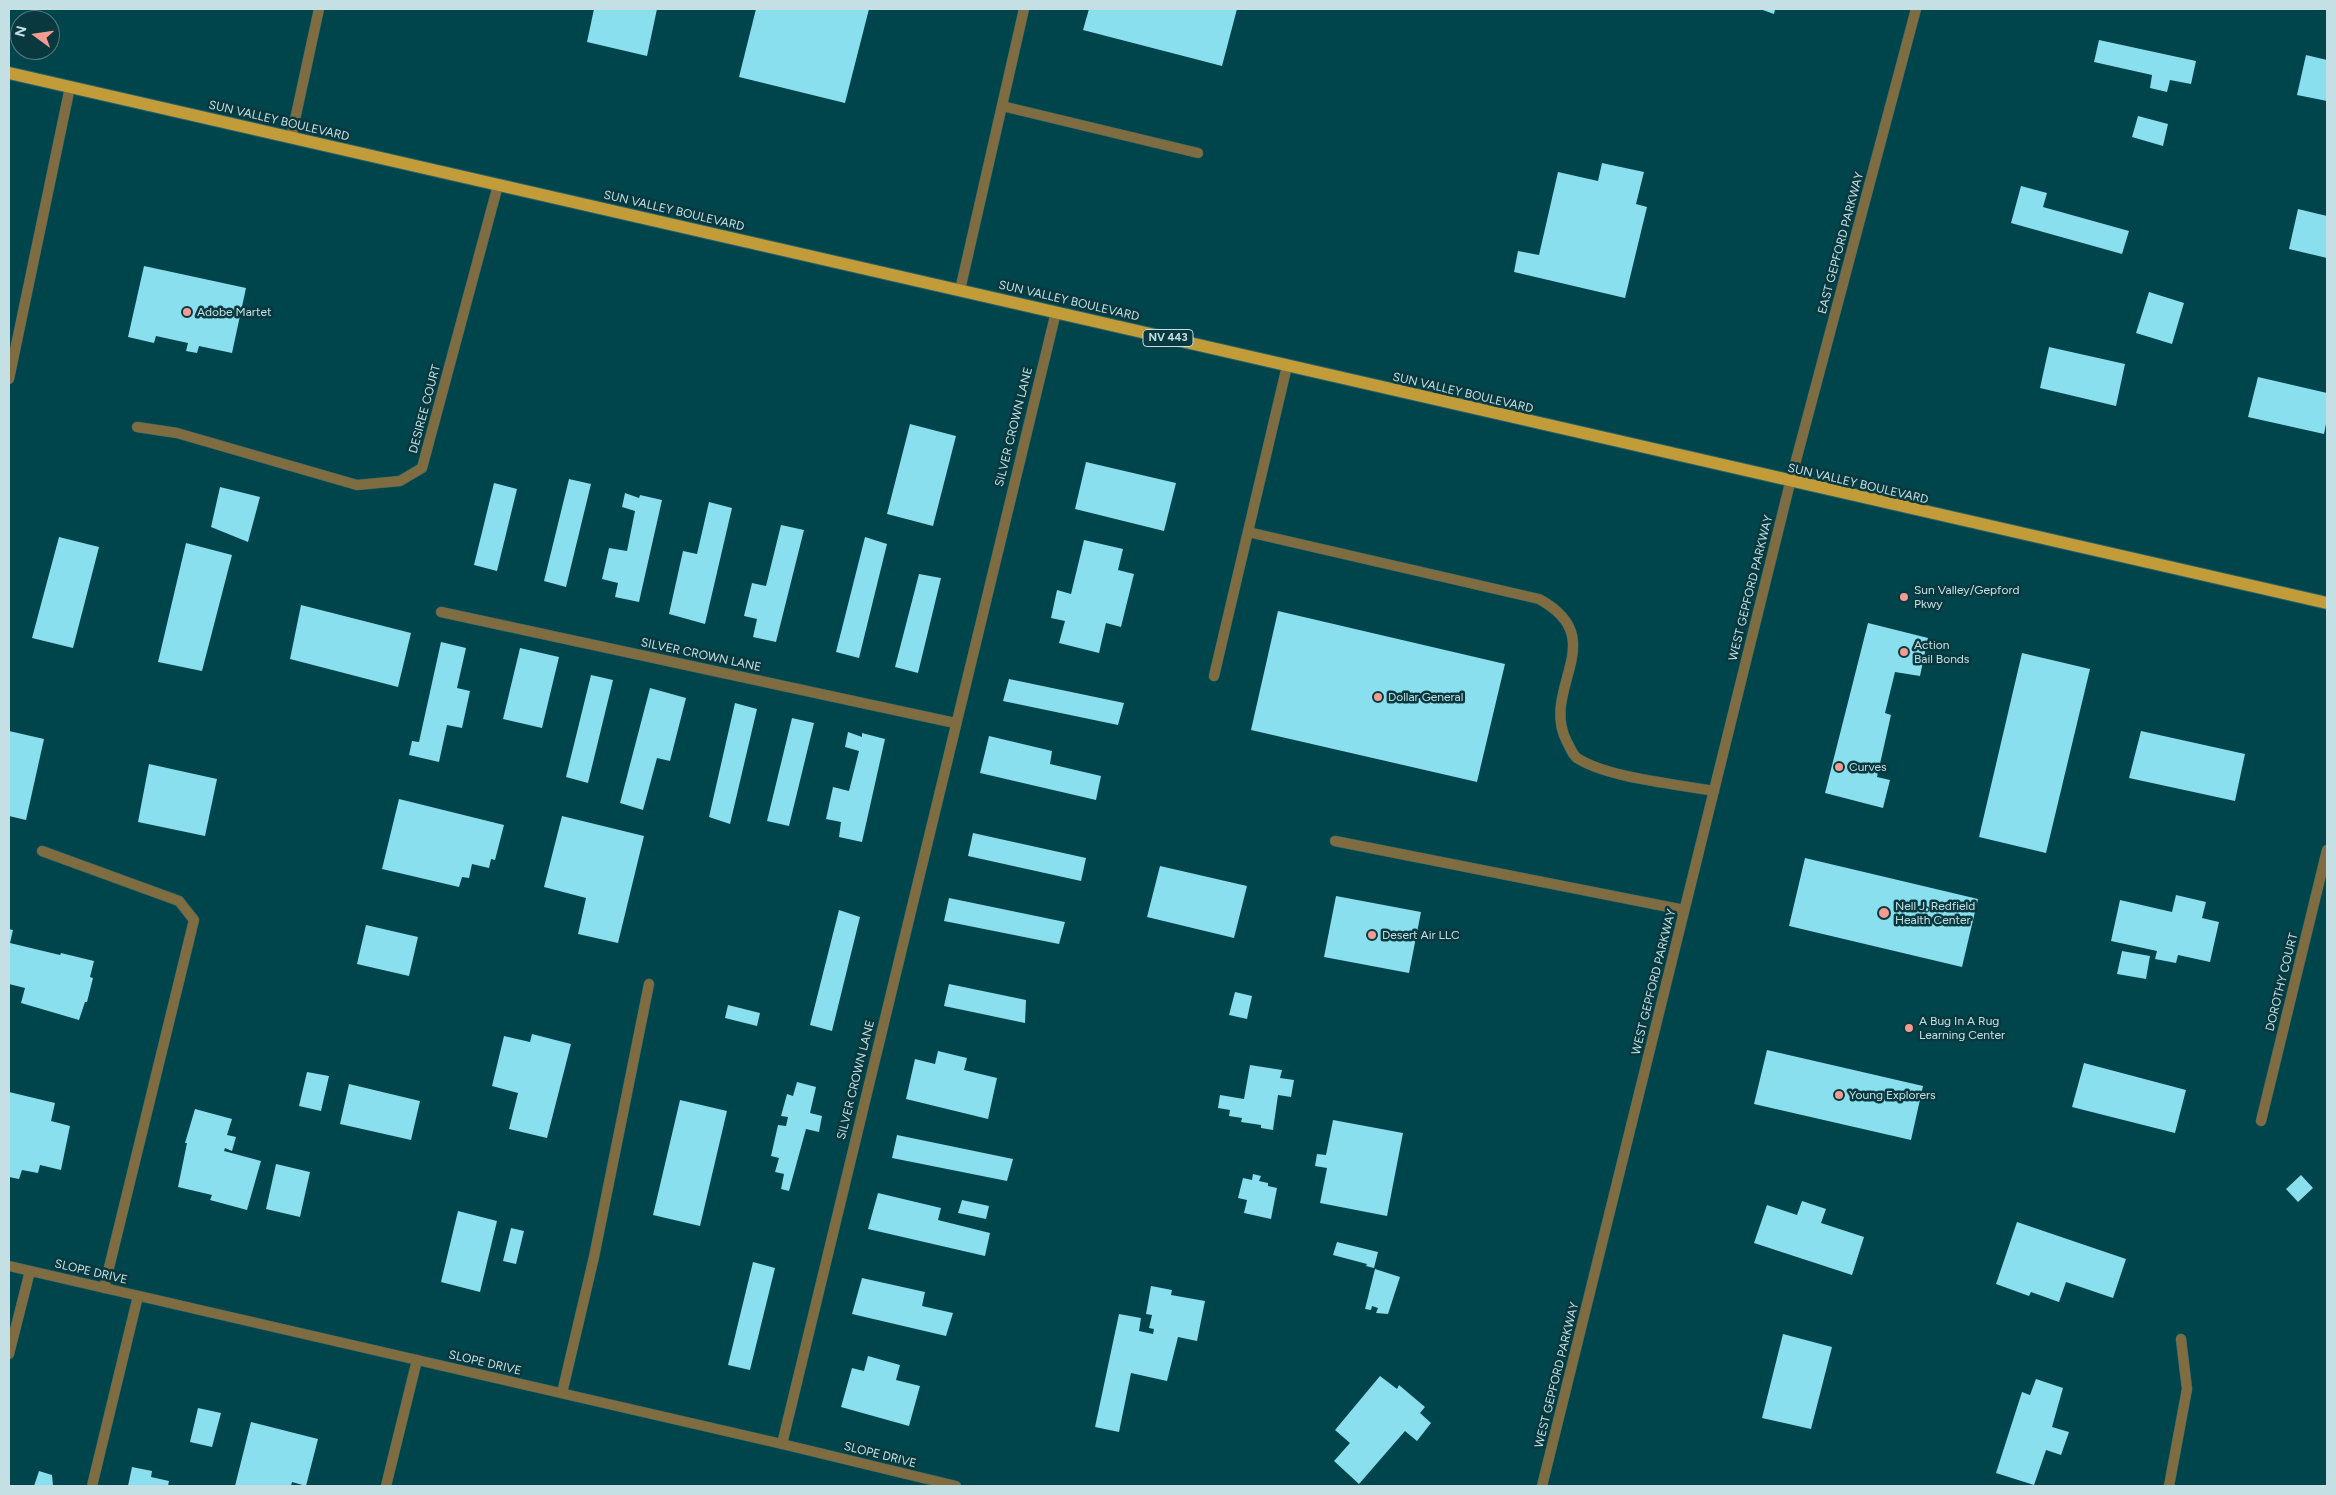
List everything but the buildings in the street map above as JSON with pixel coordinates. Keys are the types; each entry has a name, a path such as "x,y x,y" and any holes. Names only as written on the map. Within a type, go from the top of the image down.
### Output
{"main road":[{"name":"SUN VALLEY BOULEVARD","path":"9,73 1056,312 1790,483 2327,603"}],"street":[{"path":"291,138 319,9"},
{"path":"960,290 1024,9"},
{"name":"EAST GEPFORD PARKWAY","path":"1790,483 1916,9"},
{"path":"9,379 70,87"},
{"path":"1002,106 1198,153"},
{"name":"DESIREE COURT","path":"137,427 178,433 357,485 400,481 422,468 498,185"},
{"name":"SILVER CROWN LANE","path":"782,1444 1056,312"},
{"path":"1214,676 1287,366"},
{"name":"WEST GEPFORD PARKWAY","path":"1542,1486 1790,483"},
{"path":"1248,532 1539,598 1557,609 1570,624 1574,645 1560,710 1564,737 1575,756 1599,769 1714,791"},
{"name":"SILVER CROWN LANE","path":"441,612 955,723"},
{"path":"1335,841 1684,910"},
{"name":"DOROTHY COURT","path":"2261,1121 2327,850"},
{"path":"42,851 179,901 194,920 104,1288"},
{"path":"562,1393 594,1257 649,984"},
{"name":"SLOPE DRIVE","path":"9,1266 782,1444 931,1483 956,1486"},
{"path":"9,1354 30,1271"},
{"path":"92,1486 138,1296"},
{"path":"2169,1486 2187,1389 2182,1340"},
{"path":"386,1486 417,1360"}],"place":[{"name":"Adobe Martet","path":"187,312"},
{"name":"Sun Valley/Gepford Pkwy","path":"1904,597"},
{"name":"Action Bail Bonds","path":"1904,652"},
{"name":"Dollar General","path":"1378,697"},
{"name":"Curves","path":"1839,767"},
{"name":"Nell J. Redfield Health Center","path":"1884,913"},
{"name":"Desert Air LLC","path":"1372,935"},
{"name":"A Bug In A Rug Learning Center","path":"1909,1028"},
{"name":"Young Explorers","path":"1839,1095"}]}
